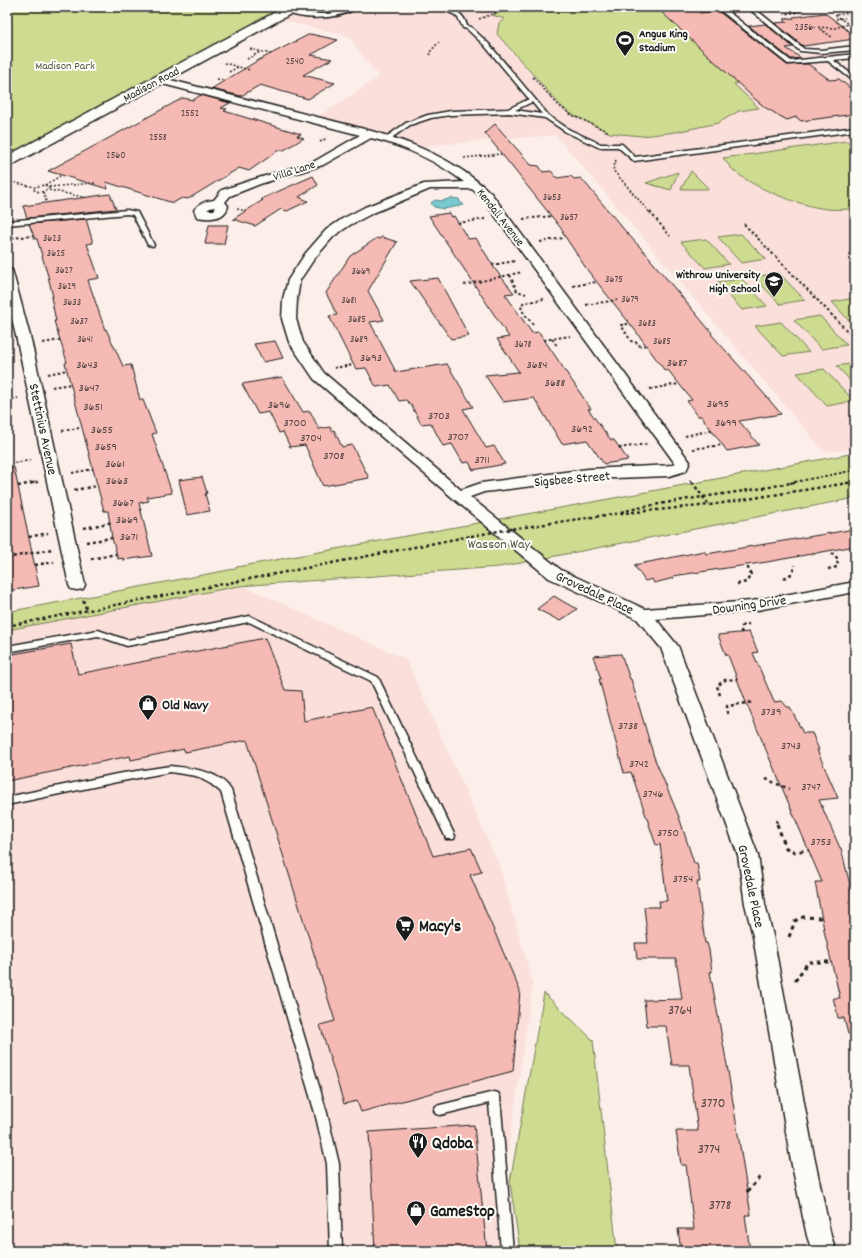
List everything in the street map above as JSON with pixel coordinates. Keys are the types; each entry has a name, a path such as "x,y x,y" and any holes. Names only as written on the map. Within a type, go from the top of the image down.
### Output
{"main road":[{"name":"Madison Road","path":"7,162 290,9"}],"street":[{"name":"Kendall Avenue","path":"159,80 388,138 412,147 441,162 476,185 488,196 665,439 679,461"},
{"name":"Villa Lane","path":"218,203 226,194 256,182 319,163 370,134"},
{"path":"428,186 441,162"},
{"name":"Grovedale Place","path":"476,185 428,186 369,210 346,222 330,233 309,257 294,280 290,299 289,319 296,342 320,376 459,496 555,574 643,615 669,646 748,855 755,904 763,936 802,1156 818,1236 824,1251"},
{"name":"Stettinius Avenue","path":"7,273 25,344 77,585"},
{"name":"Sigsbee Street","path":"459,496 481,488 588,474 660,472 679,461"},
{"name":"Downing Drive","path":"643,615 752,606 855,587"}],"lane":[{"path":"290,9 312,16 330,16 345,13 354,7"},
{"path":"442,7 457,13 463,19 465,27 471,30 487,45 547,118 568,131 600,146 620,145 634,159 855,129"},
{"path":"719,7 790,63 855,56"},
{"path":"750,7 802,50 822,52 855,48"},
{"path":"829,59 855,80"},
{"path":"509,111 532,100"},
{"path":"388,138 408,124 430,116 451,112 509,111 547,118"},
{"path":"7,223 127,212 135,213 151,245"},
{"path":"7,649 98,633 127,643 250,619 375,679 450,836"},
{"path":"7,801 117,778 170,769 198,773 215,781 226,790 321,1113 333,1164 336,1251"},
{"path":"440,1110 494,1097 507,1251"}],"path":[{"path":"476,21 512,7"},
{"path":"783,14 800,12"},
{"path":"833,17 837,16 835,15 854,12"},
{"path":"837,16 847,23"},
{"path":"836,19 845,18"},
{"path":"810,27 820,28 843,26 847,23 855,22"},
{"path":"820,28 833,38"},
{"path":"824,35 834,35"},
{"path":"430,56 429,53 439,42"},
{"path":"244,47 271,54"},
{"path":"247,59 261,51"},
{"path":"217,62 250,70"},
{"path":"229,72 238,67"},
{"path":"533,77 559,106 570,114 612,134"},
{"path":"626,151 618,155 613,170 670,236"},
{"path":"464,158 501,154"},
{"path":"7,180 35,187 45,185 60,176"},
{"path":"35,187 34,190 43,192 49,188 95,183"},
{"path":"45,185 49,188 88,198"},
{"path":"43,192 46,201"},
{"path":"458,223 552,216"},
{"path":"744,224 855,339"},
{"path":"12,238 34,236"},
{"path":"538,242 563,238"},
{"path":"464,285 524,272"},
{"path":"510,275 517,291 526,294"},
{"path":"570,286 596,282"},
{"path":"532,325 521,309 523,303 544,299"},
{"path":"584,305 617,300"},
{"path":"628,324 621,325 631,341 638,342 640,346 648,345"},
{"path":"544,340 571,336"},
{"path":"552,339 558,348"},
{"path":"39,343 60,340"},
{"path":"332,368 353,365"},
{"path":"46,374 67,370"},
{"path":"49,387 71,384"},
{"path":"648,390 679,384"},
{"path":"7,400 22,398"},
{"path":"60,431 79,428"},
{"path":"619,448 712,430"},
{"path":"710,505 679,461 722,445"},
{"path":"14,463 35,459"},
{"path":"71,473 93,469"},
{"path":"613,514 653,504 761,489 855,470"},
{"path":"18,486 40,482"},
{"path":"7,626 522,527 613,514 710,505 855,482"},
{"path":"74,490 98,486"},
{"path":"84,528 113,522"},
{"path":"29,537 49,533"},
{"path":"86,542 112,538"},
{"path":"7,558 52,549"},
{"path":"828,569 837,567 838,559 832,553"},
{"path":"91,559 116,554"},
{"path":"35,565 54,561"},
{"path":"784,578 793,573 795,564"},
{"path":"737,584 747,582 751,573 746,565"},
{"path":"740,633 742,626 754,623"},
{"path":"720,695 717,686 725,680 737,679"},
{"path":"728,714 727,706 754,702"},
{"path":"766,779 789,789"},
{"path":"776,820 786,848 795,852 809,850"},
{"path":"789,937 795,921 803,917 822,918"},
{"path":"795,981 808,962 831,962"},
{"path":"748,1192 760,1177"}],"shaded area":[{"name":"Withrow University High School","path":"294,7 727,7 786,57 855,50 855,60 841,62 855,73 855,449 824,452 556,135 412,147 313,120 379,77 348,36 274,18"},
{"path":"234,582 406,659 499,865 533,984 504,1179 514,1251 7,1251 7,626"}],"green space":[{"name":"Madison Park","path":"7,7 294,7 7,162"},
{"name":"Angus King Stadium","path":"517,7 675,7 738,83 734,84 759,108 739,111 718,123 676,132 642,136 610,133 571,114 561,106 497,34 499,23 505,19 492,15"},
{"path":"847,141 852,145 855,145 855,209 830,209 790,200 750,182 731,168 723,158"},
{"path":"691,171 709,189 681,189"},
{"path":"678,172 671,190 646,183"},
{"path":"741,234 766,259 741,263 718,237"},
{"path":"706,239 729,264 705,268 681,242"},
{"path":"779,273 805,300 780,304 754,277"},
{"path":"742,279 767,306 742,310 717,282"},
{"path":"855,298 855,327 832,302"},
{"path":"820,316 847,345 821,349 794,320"},
{"path":"781,322 809,352 783,356 755,326"},
{"path":"855,363 855,386 837,366"},
{"path":"824,369 854,401 827,406 797,373"},
{"name":"Wasson Way","path":"855,453 855,498 499,567 239,586 7,630 7,612 234,569 237,567"},
{"path":"544,993 593,1040 617,1251 520,1251 510,1182"}],"water":[{"path":"451,198 459,199 464,205 444,209 434,207 431,203 435,200 442,201"}],"building":[{"path":"656,7 694,7 700,13 718,11 787,65 808,64 830,80 839,79 855,92 855,114 801,121 796,117 787,120 766,108 755,99"},
{"path":"825,13 855,36 855,39 803,46 775,23 787,22 784,19 794,18 793,17"},
{"path":"765,24 793,47 786,48 801,58 791,59 749,26"},
{"path":"310,34 338,40 311,55 332,59 303,75 335,83 308,99 260,85 241,96 211,89 257,61"},
{"path":"201,95 230,103 221,108 227,109 224,111 301,134 297,136 304,138 284,150 279,150 249,171 239,168 188,199 182,198 173,203 106,182 108,189 48,171 183,98 193,100"},
{"path":"495,124 531,165 539,166 543,172 551,171 557,178 571,176 574,179 581,178 626,232 651,259 712,333 711,334 781,414 739,421 759,445 727,451 701,416 698,416 687,401 692,400 668,370 665,371 635,330 588,271 562,232 564,232 485,133"},
{"path":"313,176 318,185 299,197 308,201 287,211 281,209 255,226 233,219 263,200 261,199"},
{"path":"110,194 116,209 27,218 23,206"},
{"path":"449,213 451,217 454,216 468,239 476,238 495,269 514,293 505,294 532,333 539,332 591,409 588,409 611,440 614,440 628,460 604,464 587,440 562,444 534,398 503,402 485,375 519,372 497,339 509,337 429,216"},
{"path":"86,219 93,243 87,244 99,278 88,280 105,330 106,329 123,366 131,365 140,400 143,400 156,433 152,434 172,493 147,497 149,501 139,503 152,556 123,560 123,558 118,559 112,538 108,511 104,511 65,363 67,362 54,321 56,321 51,297 53,297 48,276 37,239 35,239 29,224"},
{"path":"209,225 228,225 224,244 205,244"},
{"path":"382,237 397,242 368,291 384,320 370,322 396,372 447,364 473,407 463,409 486,448 494,446 505,464 473,470 469,462 463,463 452,444 443,446 431,423 421,424 411,405 406,400 399,401 390,385 376,387 366,368 356,369 351,360 329,316 337,315 326,293 350,256 377,238 379,239"},
{"path":"438,278 469,336 451,339 410,281"},
{"path":"275,341 283,358 263,362 254,344"},
{"path":"282,377 303,412 310,411 319,429 330,427 332,431 334,430 342,447 352,445 369,478 323,486 305,445 290,447 283,432 279,433 269,412 258,414 242,384"},
{"path":"14,467 39,586 7,591 7,468"},
{"path":"202,477 207,493 205,494 210,511 187,515 179,480"},
{"path":"855,529 855,546 767,562 673,576 674,578 654,583 652,579 645,581 634,565 704,551 706,554"},
{"path":"554,596 577,609 560,621 537,609"},
{"path":"749,632 758,652 753,653 774,702 782,701 787,707 790,707 803,733 812,733 819,750 817,750 838,798 819,800 841,848 855,906 855,1033 848,1034 844,1018 838,1018 833,998 840,998 825,935 815,882 822,882 747,705 728,655 726,655 718,635"},
{"path":"265,638 285,690 301,691 304,721 372,707 433,856 471,848 482,872 470,875 520,991 513,1071 361,1112 357,1101 344,1104 320,1025 335,1021 247,740 185,752 184,749 131,760 130,756 7,781 7,655 71,644 78,674"},
{"path":"621,654 631,679 654,757 679,817 694,863 697,863 700,882 697,882 705,943 707,943 709,950 712,972 710,972 727,1065 751,1215 745,1215 750,1251 681,1251 678,1229 694,1229 686,1165 681,1165 676,1131 698,1131 689,1065 672,1065 666,1026 647,1026 644,1000 682,999 676,959 637,959 635,943 648,943 644,907 660,907 659,901 667,901 660,844 656,845 631,772 624,773 599,679 601,679 593,656"},
{"path":"474,1125 487,1251 375,1251 369,1132"}],"place":[{"name":"Angus King Stadium","path":"625,57"},
{"name":"Withrow University High School","path":"774,298"},
{"name":"Old Navy","path":"148,721"},
{"name":"Macy's","path":"405,942"},
{"name":"Qdoba","path":"418,1159"},
{"name":"GameStop","path":"416,1227"}]}
